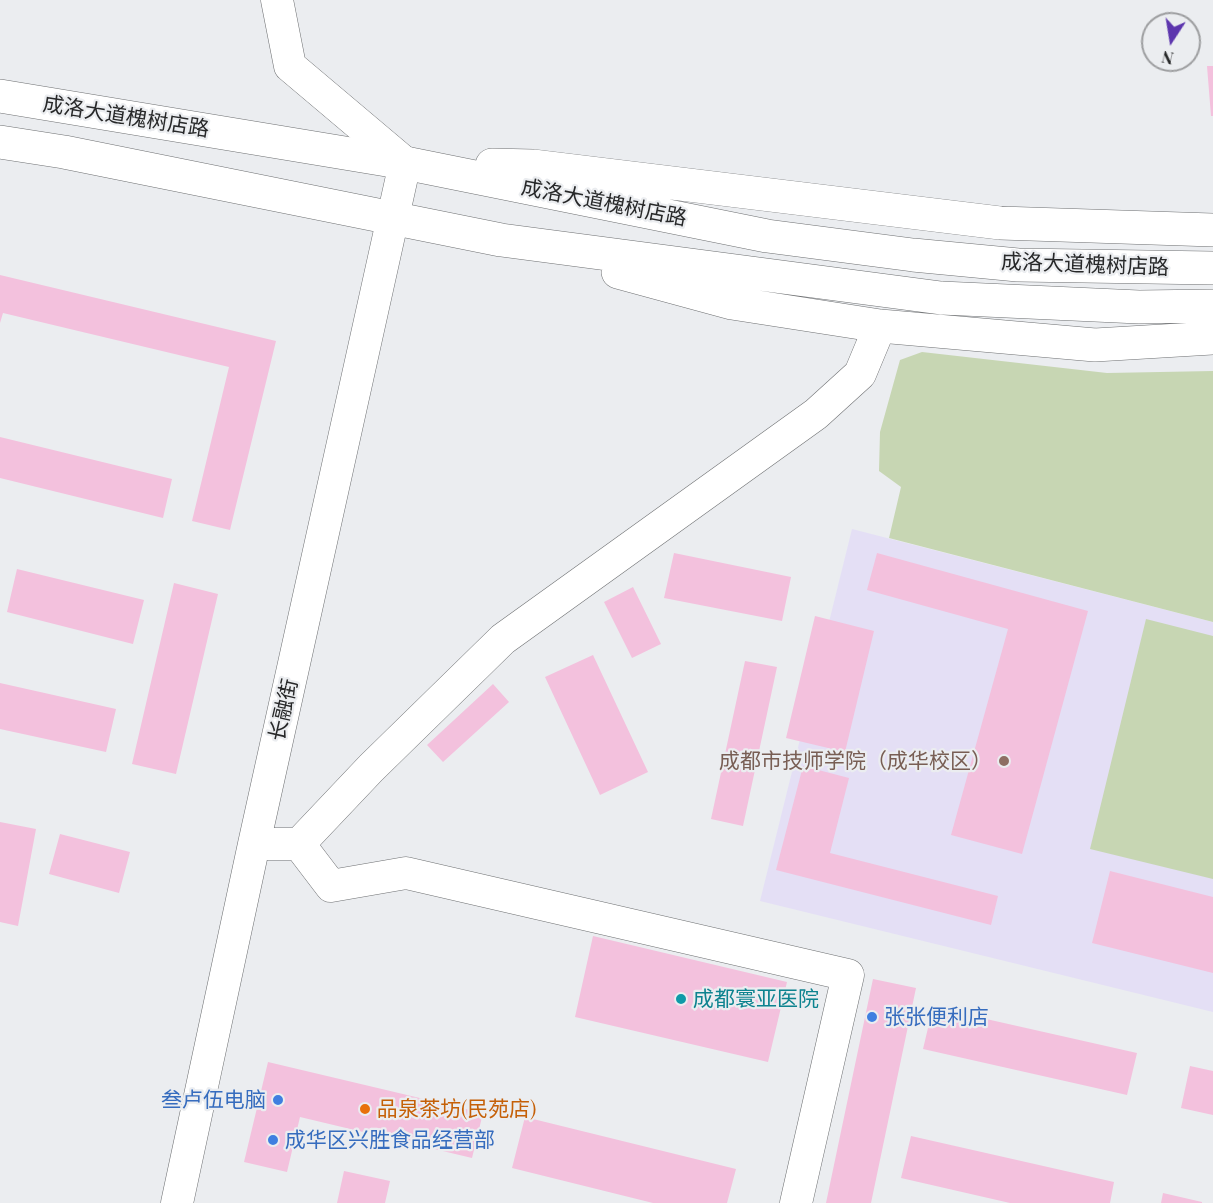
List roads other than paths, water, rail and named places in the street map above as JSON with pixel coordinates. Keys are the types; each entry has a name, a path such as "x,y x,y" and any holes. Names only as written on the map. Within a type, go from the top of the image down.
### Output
{"main road":[{"name":"成洛大道槐树店路","path":"0,96 405,164 767,236 913,255 1018,265 1213,268"},
{"name":"成洛大道槐树店路","path":"0,142 64,152 501,240 941,298 1139,307 1213,306"},
{"path":"405,164 533,166 1000,223 1213,230"},
{"path":"501,240 732,303 880,326 1095,345 1213,338"}],"street":[{"path":"277,0 290,66 405,164"},
{"name":"长融街","path":"177,1203 405,164"},
{"path":"254,844 299,844 371,768 503,639 816,414 860,374 880,326"},
{"path":"299,844 332,886 406,873 848,975 796,1203"}],"place":[{"name":"成都市技师学院（成华校区）","path":"1004,761"},
{"name":"成都寰亚医院","path":"681,999"},
{"name":"张张便利店","path":"872,1017"},
{"name":"叁卢伍电脑","path":"278,1100"},
{"name":"品泉茶坊(民苑店)","path":"365,1109"},
{"name":"成华区兴胜食品经营部","path":"273,1140"}]}
